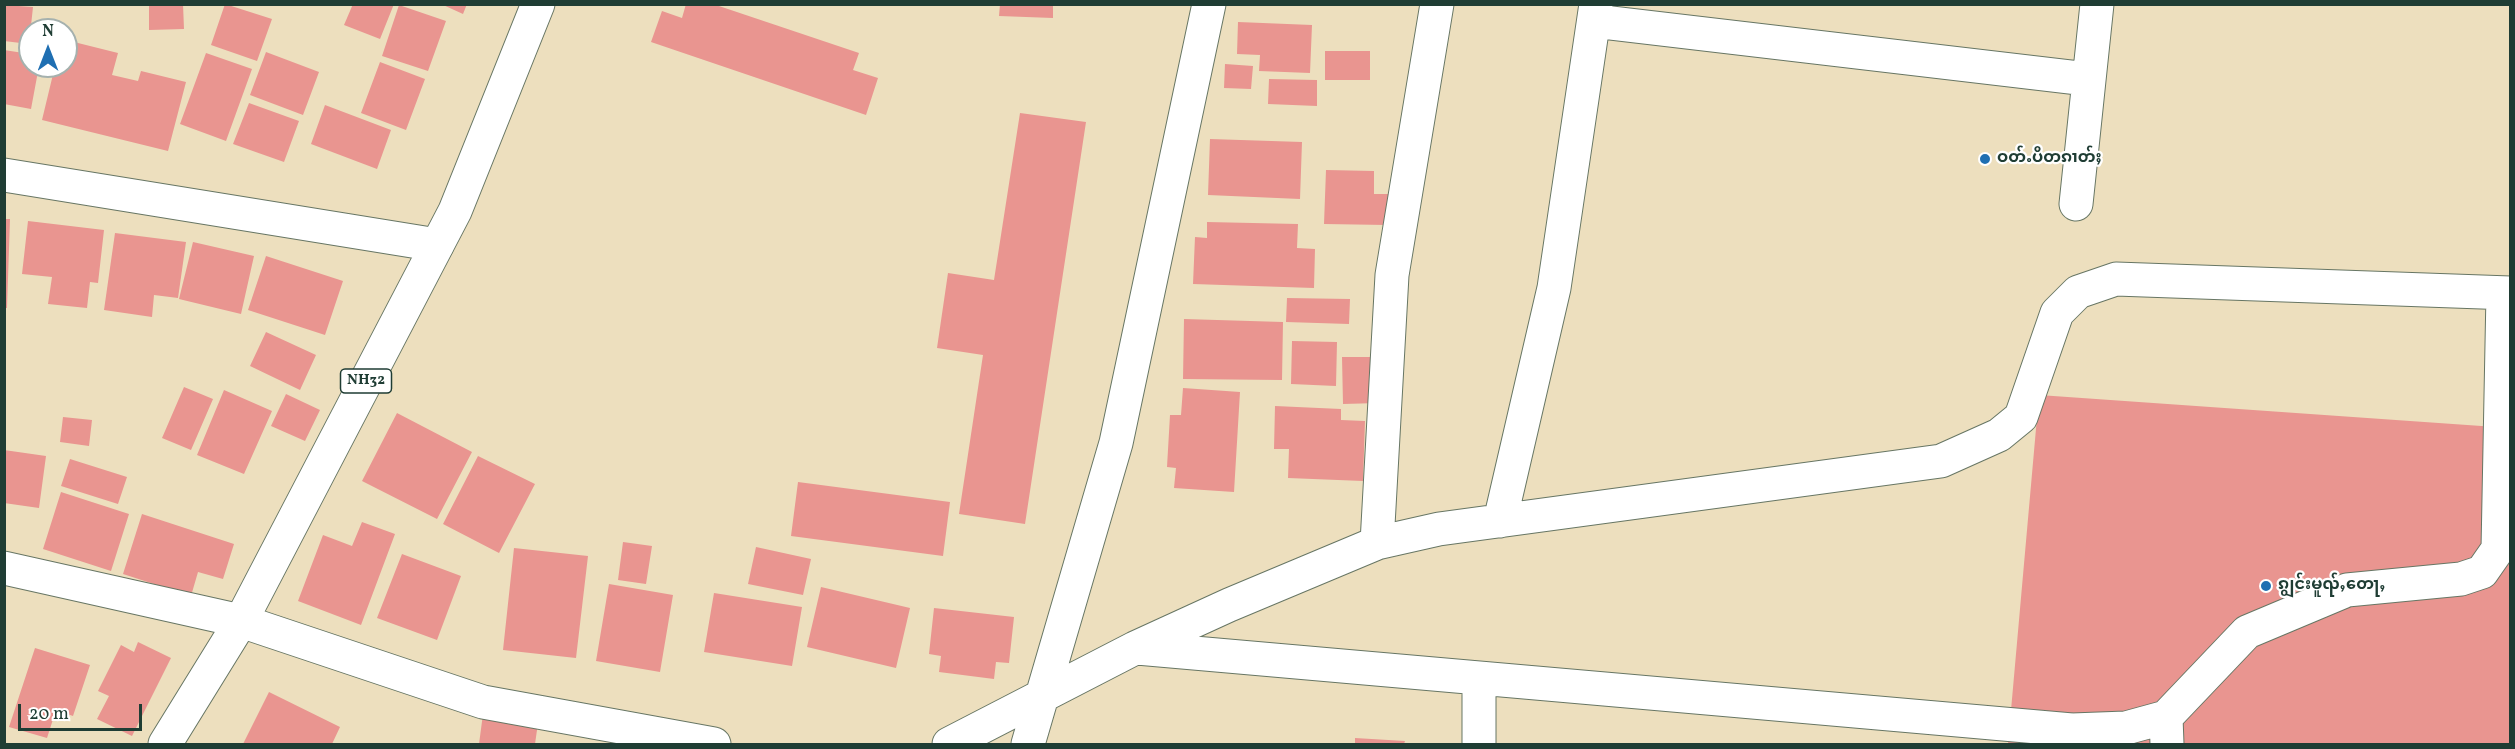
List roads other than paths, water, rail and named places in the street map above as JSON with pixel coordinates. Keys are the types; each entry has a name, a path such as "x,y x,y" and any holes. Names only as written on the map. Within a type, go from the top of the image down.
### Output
{"main road":[{"name":"NH32","path":"165,744 241,621 455,211 538,4"},
{"path":"1028,744 1116,444 1209,4"},
{"path":"1377,543 1392,275 1437,4"},
{"path":"2076,204 2087,79 2097,4"},
{"path":"1500,521 1554,288 1595,13 2087,79"},
{"path":"4,175 437,245"},
{"path":"949,744 1135,648 1229,605 1377,543 1439,529 1941,461 1999,435 2021,417 2057,313 2078,292 2116,279 2507,293 2504,554 2482,572 2461,579 2347,590 2247,632 2166,731 2126,728 2072,730 1135,648"},
{"path":"4,568 241,621 483,702 710,744"},
{"path":"1479,678 1479,744"}],"place":[{"name":"ဝတ်ႉပိတၵၢတ်ႈ","path":"1985,159"},
{"name":"ၵျွင်းမူၺ်ႇတေႃႇ","path":"2266,586"}]}
